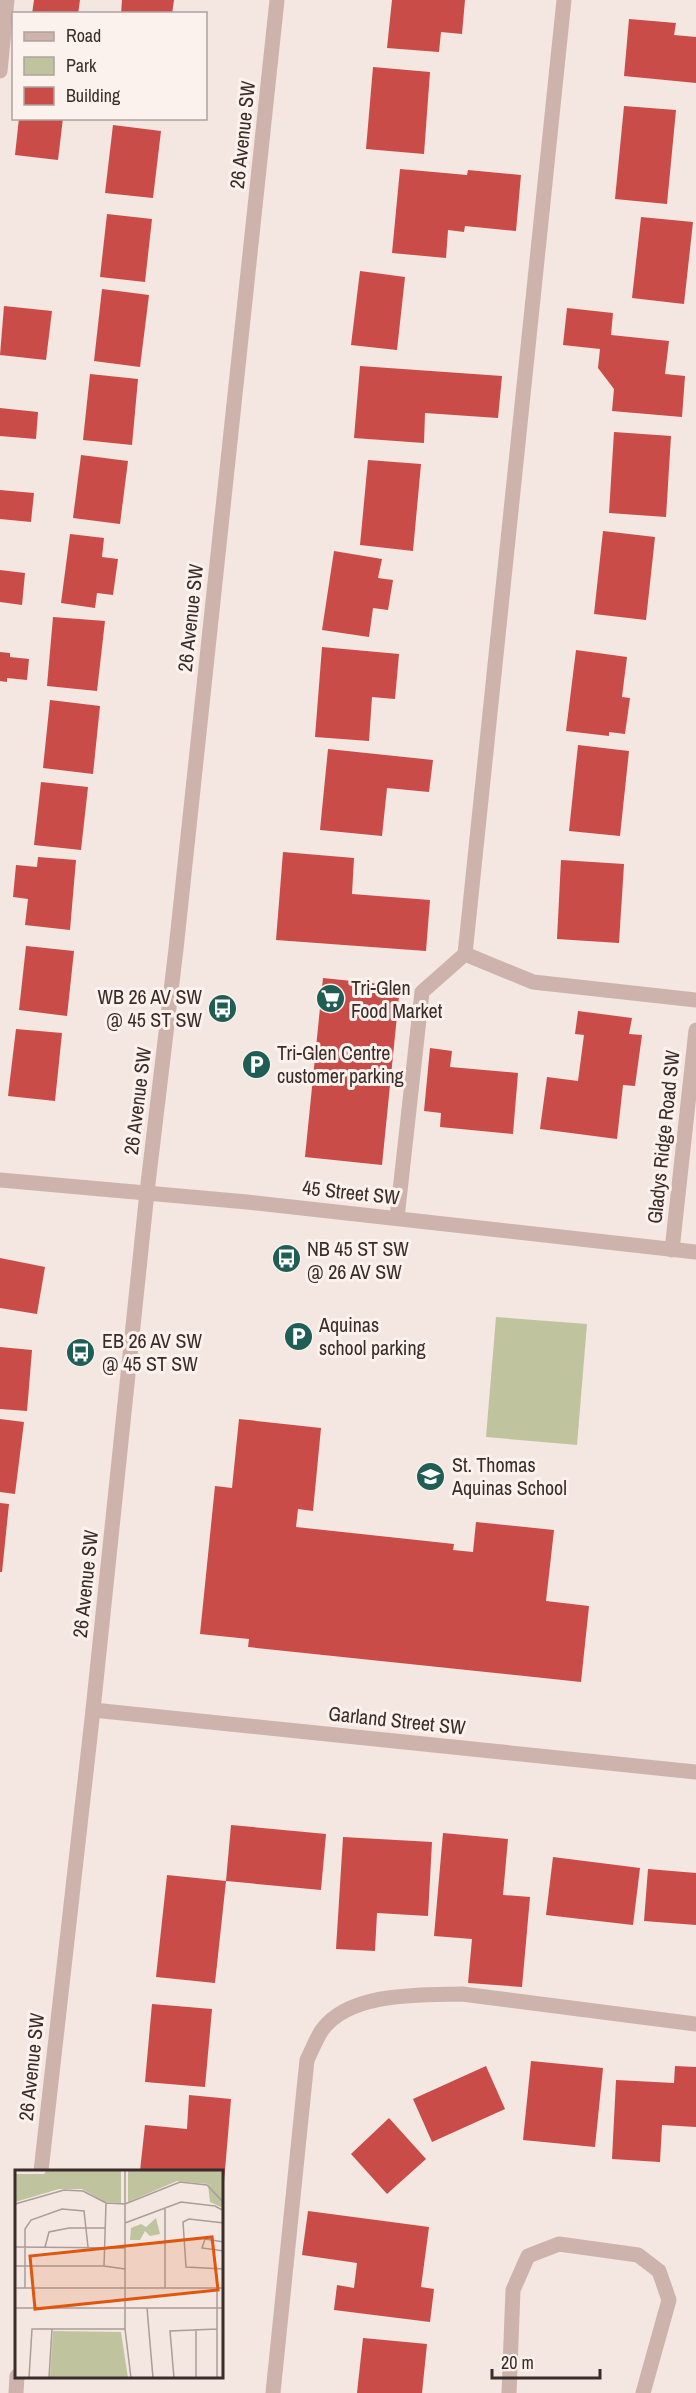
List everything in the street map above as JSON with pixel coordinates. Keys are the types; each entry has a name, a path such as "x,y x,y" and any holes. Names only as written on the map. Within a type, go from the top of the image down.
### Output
{"street":[{"path":"0,71 7,0"},
{"name":"26 Avenue SW","path":"41,2170 93,1710 147,1192 175,960 277,0"},
{"path":"397,1218 422,992 465,954 564,0"},
{"path":"465,954 533,982 696,1000"},
{"name":"Gladys Ridge Road SW","path":"672,1250 696,1029"},
{"name":"45 Street SW","path":"0,1180 147,1192 696,1252"},
{"name":"Garland Street SW","path":"93,1710 696,1772"},
{"path":"273,2393 307,2060 322,2030 345,2009 374,2001 423,1995 462,1994 696,2024"},
{"path":"509,2393 513,2290 528,2256 559,2244 638,2255 659,2271 669,2300 643,2393"},
{"path":"0,2384 16,2385"}],"green space":[{"path":"496,1317 587,1324 577,1445 486,1437"}],"building":[{"path":"34,0 80,0 78,12 32,12"},
{"path":"122,0 174,0 172,12 121,12"},
{"path":"392,0 465,0 462,34 441,32 439,52 387,48"},
{"path":"629,19 676,23 674,35 696,37 696,83 624,76"},
{"path":"373,67 430,72 424,154 366,149"},
{"path":"624,106 676,110 667,204 615,199"},
{"path":"19,120 63,120 58,160 15,155"},
{"path":"113,125 161,131 153,198 105,193"},
{"path":"400,169 467,175 468,170 521,175 516,231 465,226 464,232 448,230 446,258 392,253"},
{"path":"107,214 152,219 145,282 100,277"},
{"path":"641,217 693,222 684,304 632,298"},
{"path":"360,271 405,277 397,350 351,345"},
{"path":"102,289 149,295 140,367 94,361"},
{"path":"4,306 52,311 46,360 0,355"},
{"path":"567,308 613,313 611,335 669,341 665,374 685,376 682,417 612,411 614,389 598,368 600,349 563,345"},
{"path":"360,366 502,376 498,418 425,413 424,443 354,438"},
{"path":"90,374 138,379 132,445 83,440"},
{"path":"0,408 38,412 36,439 0,436"},
{"path":"614,432 671,436 666,517 609,513"},
{"path":"81,455 128,461 120,524 73,518"},
{"path":"368,460 421,464 413,551 360,545"},
{"path":"0,490 34,493 31,522 0,519"},
{"path":"603,531 655,537 646,620 594,614"},
{"path":"70,534 104,538 102,557 118,559 113,595 97,593 95,608 61,603"},
{"path":"334,551 382,559 378,578 393,580 388,610 373,608 369,637 322,630"},
{"path":"0,570 25,573 22,605 0,602"},
{"path":"53,617 105,621 97,691 47,686"},
{"path":"322,647 399,654 395,699 372,697 369,741 315,737"},
{"path":"576,650 627,657 622,697 630,698 625,734 609,732 609,736 566,731"},
{"path":"0,652 10,653 10,657 29,659 27,680 7,678 7,682 0,681"},
{"path":"50,700 100,706 93,774 43,768"},
{"path":"578,745 629,751 620,836 569,831"},
{"path":"328,749 433,760 429,792 387,788 382,836 320,830"},
{"path":"41,782 88,787 81,850 34,845"},
{"path":"283,852 354,858 352,894 430,900 426,951 276,940"},
{"path":"38,857 76,860 70,930 25,925 28,899 13,897 16,865 37,867"},
{"path":"561,860 624,864 619,943 557,939"},
{"path":"26,946 74,951 67,1016 19,1010"},
{"path":"323,978 400,986 382,1165 305,1157"},
{"path":"578,1011 632,1018 629,1034 642,1035 635,1086 623,1085 617,1139 540,1129 547,1077 578,1081 584,1035 575,1034"},
{"path":"16,1029 62,1033 55,1101 8,1096"},
{"path":"430,1048 452,1051 450,1067 518,1073 513,1134 440,1127 441,1113 424,1111"},
{"path":"0,1258 45,1267 37,1314 0,1308"},
{"path":"0,1347 32,1350 27,1411 0,1409"},
{"path":"0,1419 24,1422 15,1494 0,1492"},
{"path":"239,1419 321,1428 313,1511 298,1509 296,1527 454,1544 453,1550 473,1552 476,1522 554,1530 546,1601 589,1606 581,1682 248,1647 249,1639 200,1634 215,1486 232,1488"},
{"path":"0,1503 9,1504 2,1572 0,1572"},
{"path":"231,1825 326,1834 321,1890 226,1881"},
{"path":"443,1833 508,1839 503,1895 530,1897 522,1987 468,1983 472,1939 434,1936"},
{"path":"343,1837 432,1842 428,1916 377,1913 375,1951 336,1949"},
{"path":"553,1857 640,1868 633,1925 546,1915"},
{"path":"648,1869 696,1873 696,1925 644,1921"},
{"path":"167,1875 226,1881 215,1983 156,1977"},
{"path":"152,2004 212,2009 205,2087 145,2082"},
{"path":"531,2061 603,2068 595,2147 523,2140"},
{"path":"486,2066 505,2109 432,2142 413,2099"},
{"path":"675,2066 696,2067 696,2127 662,2125 660,2162 612,2159 616,2080 674,2083"},
{"path":"189,2095 231,2099 224,2182 224,2170 140,2170 145,2125 187,2129"},
{"path":"389,2118 426,2159 387,2194 351,2154"},
{"path":"308,2211 429,2227 421,2287 434,2289 430,2322 334,2310 337,2285 354,2288 357,2263 302,2255"},
{"path":"363,2338 427,2344 422,2393 357,2393"}],"place":[{"name":"Tri-Glen Food Market","path":"330,998"},
{"name":"WB 26 AV SW @ 45 ST SW","path":"223,1008"},
{"name":"Tri-Glen Centre customer parking","path":"256,1064"},
{"name":"NB 45 ST SW @ 26 AV SW","path":"286,1259"},
{"name":"Aquinas school parking","path":"298,1336"},
{"name":"EB 26 AV SW @ 45 ST SW","path":"81,1352"},
{"name":"St. Thomas Aquinas School","path":"431,1476"}]}
